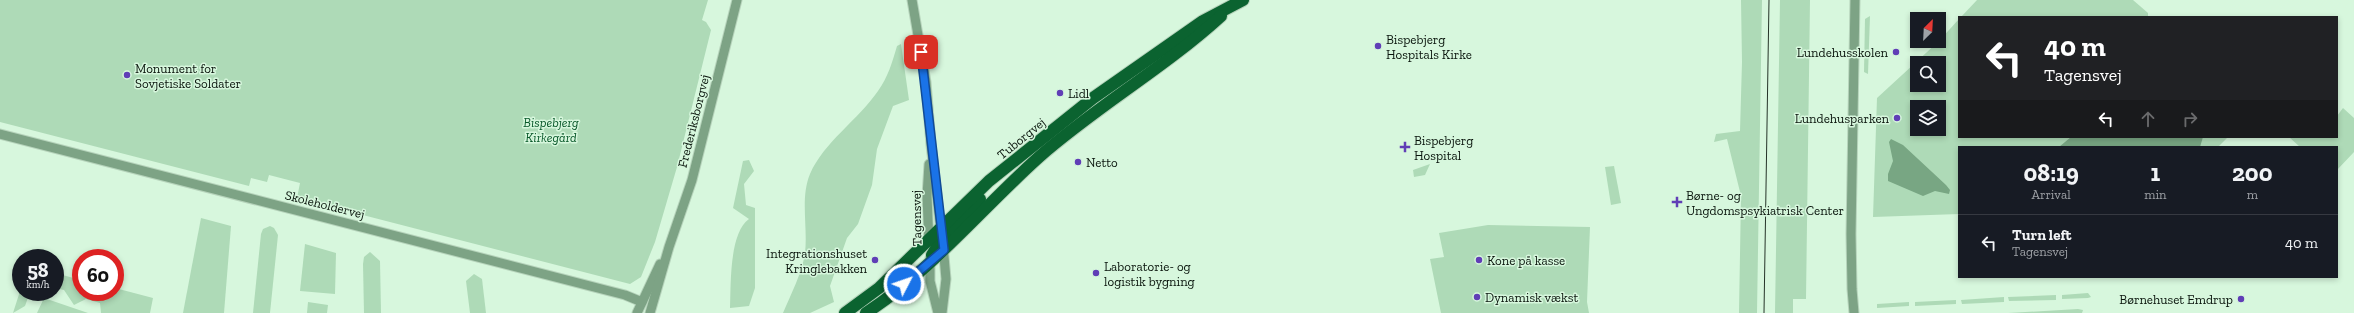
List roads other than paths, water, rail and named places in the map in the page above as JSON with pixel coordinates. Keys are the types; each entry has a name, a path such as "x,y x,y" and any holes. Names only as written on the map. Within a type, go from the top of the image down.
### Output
{"main road":[{"name":"Tuborgvej","path":"845,313 879,288 941,226 1019,157 1103,90 1203,21 1243,0"},
{"name":"Tuborgvej","path":"943,244 1057,142 1186,47 1231,7"},
{"path":"866,313 885,300 930,262 943,244 1019,157"}],"street":[{"name":"Frederiksborgvej","path":"650,313 669,247 692,180 737,0"},
{"name":"Tagensvej","path":"912,0 926,82 931,145 943,244 946,280 942,313"},
{"path":"1854,313 1851,234 1855,0"},
{"name":"Skoleholdervej","path":"0,134 625,295 642,302"},
{"name":"Tagensvej","path":"931,145 927,196 930,281 938,313"},
{"name":"Frederiksborgvej","path":"637,313 669,247"}],"tram line":[{"path":"1764,313 1769,0"}],"place":[{"name":"Bispebjerg Hospitals Kirke","path":"1378,46"},
{"name":"Lundehusskolen","path":"1896,52"},
{"name":"Monument for Sovjetiske Soldater","path":"127,75"},
{"name":"Lidl","path":"1060,93"},
{"name":"Lundehusparken","path":"1897,118"},
{"name":"Bispebjerg Hospital","path":"1405,147"},
{"name":"Netto","path":"1078,162"},
{"name":"Børne- og Ungdomspsykiatrisk Center","path":"1677,202"},
{"name":"Integrationshuset Kringlebakken","path":"875,260"},
{"name":"Kone på kasse","path":"1479,260"},
{"name":"Laboratorie- og logistik bygning","path":"1096,273"},
{"name":"Dynamisk vækst","path":"1477,297"},
{"name":"Børnehuset Emdrup","path":"2241,299"}],"park label":[{"name":"Bispebjerg Kirkegård","path":"551,130"}]}
